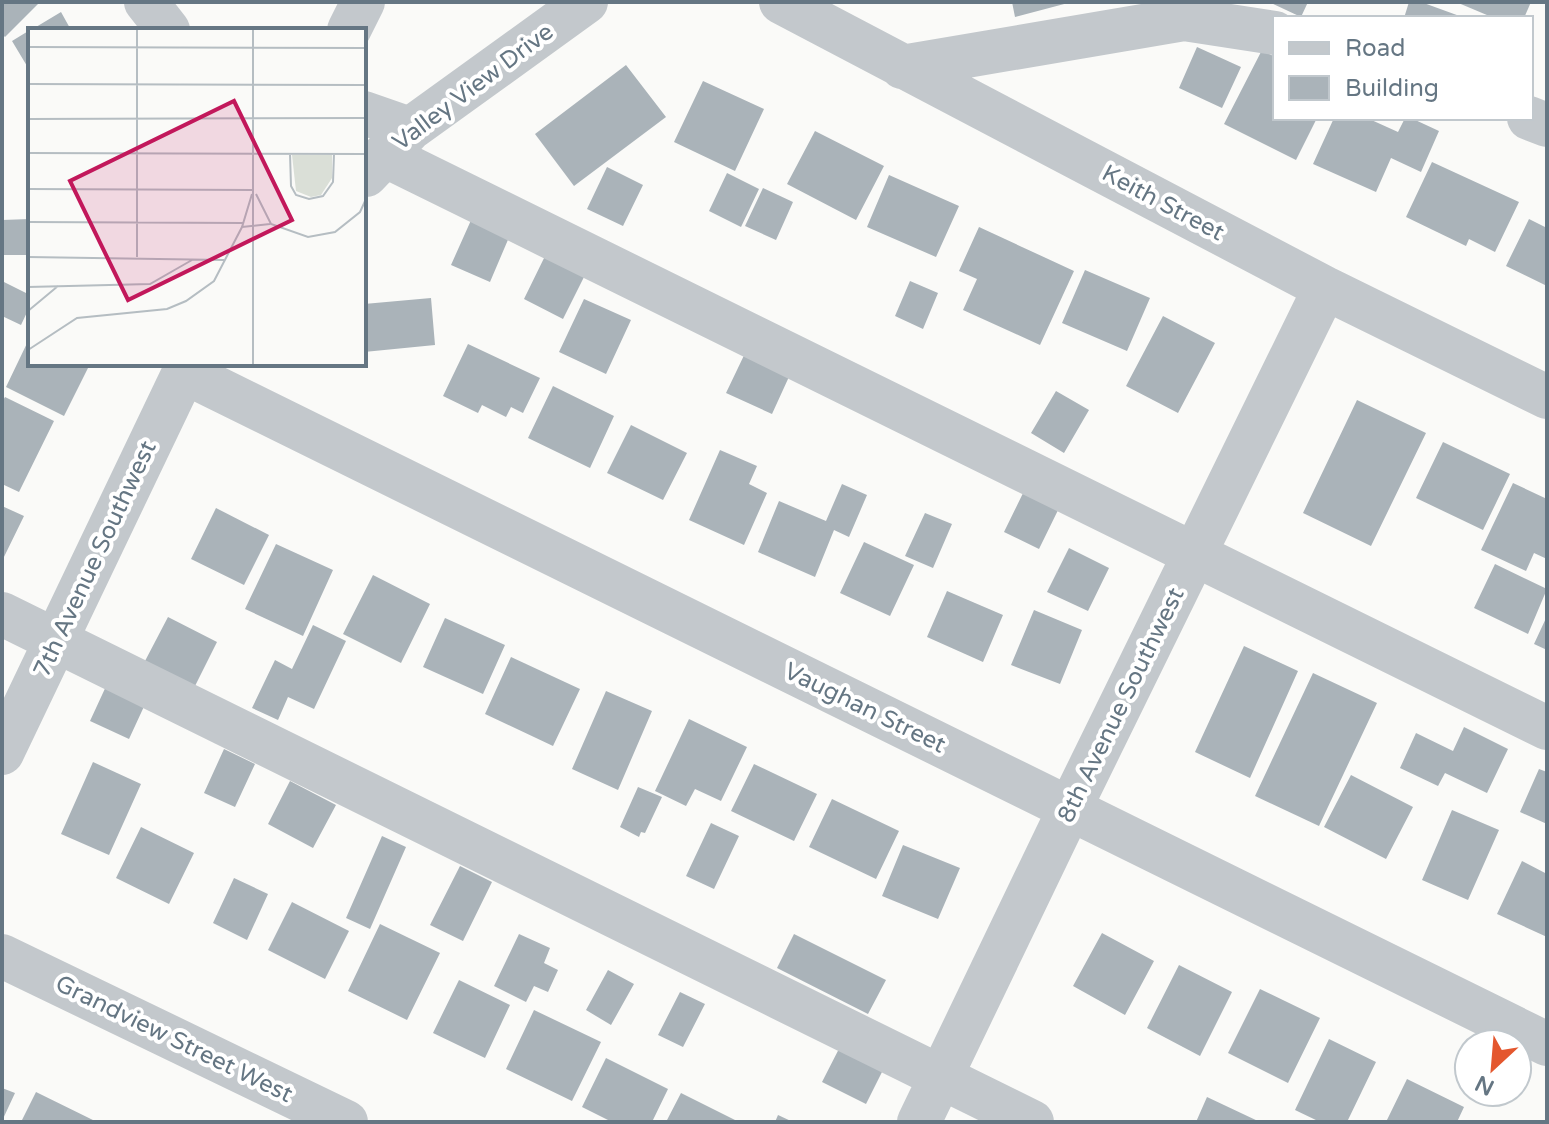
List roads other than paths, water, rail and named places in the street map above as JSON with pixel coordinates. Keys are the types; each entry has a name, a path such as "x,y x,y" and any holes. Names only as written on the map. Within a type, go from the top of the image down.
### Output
{"street":[{"path":"146,2 166,28"},
{"path":"350,28 363,2"},
{"name":"Valley View Drive","path":"386,153 586,2"},
{"name":"Keith Street","path":"781,2 1325,288 1547,397"},
{"path":"902,67 1184,19 1273,33"},
{"path":"366,117 386,153 1547,728"},
{"name":"8th Avenue Southwest","path":"919,1122 1325,288"},
{"name":"7th Avenue Southwest","path":"2,753 187,366"},
{"name":"Vaughan Street","path":"187,366 1547,1044"},
{"path":"2,614 1032,1122"},
{"name":"Grandview Street West","path":"2,956 346,1122"}]}
